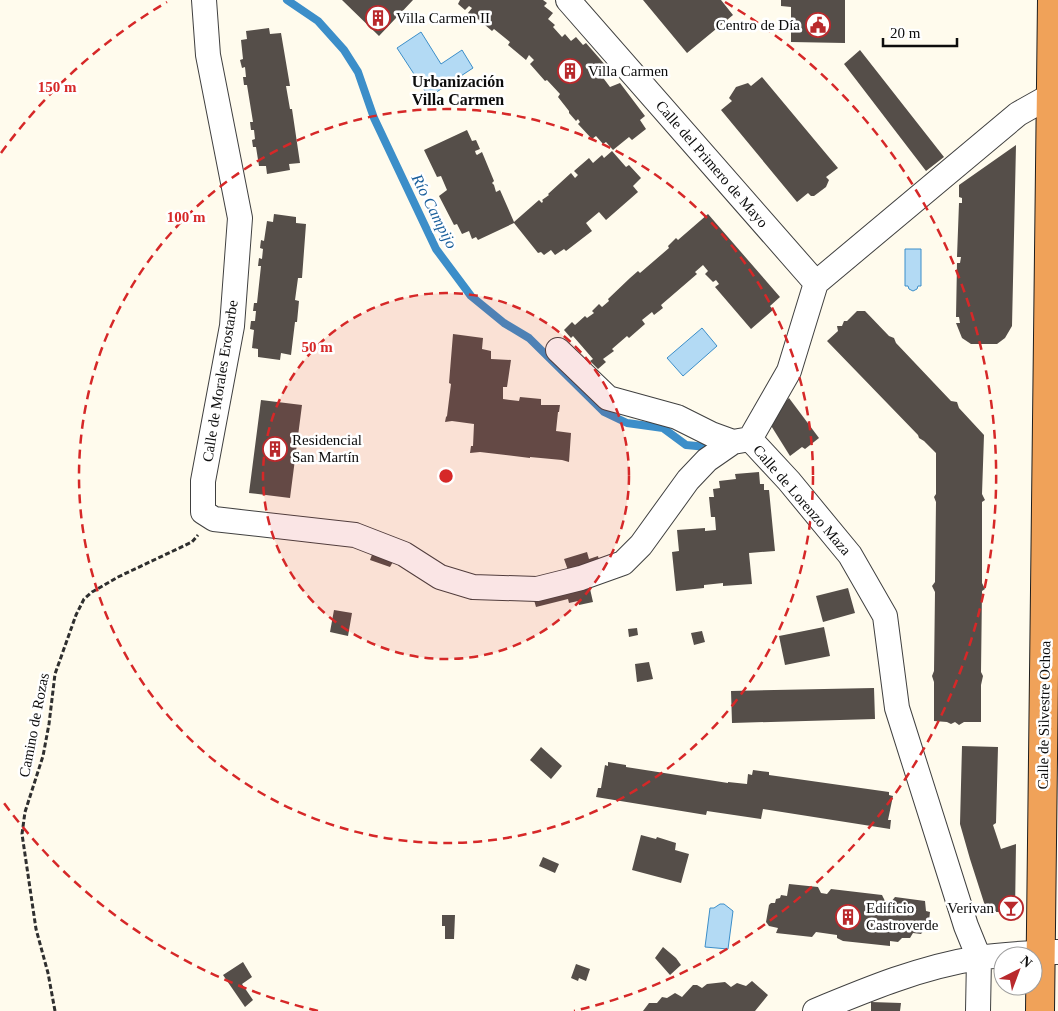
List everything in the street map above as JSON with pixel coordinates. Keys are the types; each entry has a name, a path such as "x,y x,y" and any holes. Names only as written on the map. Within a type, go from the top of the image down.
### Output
{"highway":[{"name":"Calle de Silvestre Ochoa","path":"1040,1011 1050,952 1054,93 1052,0"}],"street":[{"name":"Calle de Morales Erostarbe","path":"204,0 208,55 240,218 232,326 203,481 202,512 214,519"},
{"name":"Calle del Primero de Mayo","path":"568,0 816,283"},
{"path":"816,283 1018,114 1054,93"},
{"name":"Calle de Lorenzo Maza","path":"816,283 789,370 741,441 789,481 850,555 885,616 897,708 930,815 978,958 978,1011"},
{"path":"558,350 608,398 678,417 711,434 741,441"},
{"path":"214,519 355,536 404,554 440,577 473,587 538,589 581,578 622,563 641,545 688,480 707,460 741,441"},
{"path":"815,1011 874,986 926,969 978,958 1050,952"}],"path":[{"name":"Camino de Rozas","path":"55,1011 48,973 36,928 22,834 25,812 42,756 49,724 55,674 62,651 84,599 92,592 118,577 192,542 214,519"}],"water":[{"path":"421,32 441,64 462,50 473,68 429,97 397,48"},
{"path":"905,249 921,249 921,286 918,286 913,291 908,286 905,286"},
{"path":"702,328 717,346 683,376 667,358"},
{"path":"724,904 733,911 728,949 705,947 710,908"}],"building":[{"name":"Villa Carmen II","path":"342,0 413,0 379,36"},
{"name":"Villa Carmen","path":"460,0 543,0 547,3 544,6 553,13 548,19 555,25 553,27 562,37 565,34 571,41 576,37 583,45 586,43 607,67 601,75 610,87 620,83 645,116 640,120 646,129 632,140 629,137 613,150 606,142 603,144 596,136 592,139 578,124 580,122 578,119 576,121 569,113 558,97 560,94 530,64 534,60 529,55 526,60 508,45 510,42 494,29 492,31 478,19 476,20 468,13 472,8 469,6 465,10 458,4"},
{"path":"643,0 721,0 733,15 687,53"},
{"name":"Centro de Día","path":"781,0 845,0 845,43 791,42 791,7 781,6"},
{"path":"269,28 270,34 281,33 290,86 286,86 290,109 292,109 300,163 289,164 290,170 267,174 266,166 259,166 256,147 253,147 252,140 255,139 254,130 251,130 250,122 253,122 247,85 244,85 243,77 246,77 245,67 242,68 240,60 243,59 241,40 247,39 246,31"},
{"path":"860,50 944,157 926,171 844,64"},
{"path":"762,77 838,168 826,177 829,180 826,187 814,196 808,193 797,202 721,110 732,101 729,98 736,87 748,83 751,86"},
{"path":"467,130 472,141 476,140 480,149 475,151 476,154 482,152 494,181 492,183 496,192 500,190 514,222 539,200 542,203 542,200 571,173 575,178 578,175 574,171 589,158 593,163 602,155 604,158 612,151 626,167 629,165 641,178 633,186 638,192 606,220 599,212 586,223 592,231 566,251 564,249 555,255 551,250 544,255 541,252 538,253 514,223 478,240 476,237 472,239 469,231 462,234 457,224 454,225 439,196 447,190 441,176 437,177 424,150"},
{"path":"1016,145 1012,326 1005,338 997,344 971,344 962,338 956,323 960,323 959,317 956,317 957,263 960,263 961,257 957,257 959,203 962,203 962,198 959,197 959,185"},
{"path":"274,214 296,217 296,223 306,224 302,278 298,278 295,300 299,301 291,355 281,353 280,360 258,357 258,349 252,348 254,330 250,329 251,321 255,321 256,311 253,311 254,303 257,303 261,266 258,266 259,258 262,259 263,249 260,248 261,240 264,241 267,221 273,222"},
{"path":"708,214 780,297 770,306 773,310 751,329 715,287 719,284 716,280 713,282 705,274 708,271 703,265 695,272 697,274 661,305 663,308 654,315 652,312 642,320 645,324 612,349 614,351 603,359 606,362 598,369 590,361 593,359 573,336 571,338 564,330 572,322 575,325 585,316 587,318 594,313 592,311 599,304 602,307 630,278 638,271 640,273 669,248 668,246 676,238 678,240"},
{"path":"857,311 865,311 889,336 894,338 896,343 951,401 957,402 959,408 984,435 982,494 985,500 982,502 982,583 985,589 982,591 981,672 983,676 981,685 981,722 964,722 959,725 955,722 951,724 934,721 934,682 932,676 934,671 935,592 932,586 935,582 936,502 934,497 936,494 936,453 919,438 827,341 838,331 837,326 842,326 844,321 847,321"},
{"path":"453,334 483,338 482,349 491,351 491,359 511,360 507,387 503,387 503,399 519,401 520,397 541,399 541,405 560,405 556,431 571,433 569,462 480,452 470,453 471,446 473,446 474,424 445,422 451,384 449,383"},
{"path":"789,398 819,438 805,449 802,447 790,456 770,424 772,415"},
{"name":"Residencial San Martín","path":"261,400 302,405 290,498 249,493"},
{"path":"759,472 760,484 764,484 764,490 769,490 775,551 749,553 752,584 723,586 723,583 704,585 704,588 676,591 672,552 679,551 677,530 705,528 705,531 716,530 715,517 711,517 709,497 714,497 713,489 720,488 719,481 736,479 735,474"},
{"path":"373,552 394,560 390,567 370,560"},
{"path":"587,552 589,559 598,556 600,564 569,573 564,559"},
{"path":"588,580 593,602 579,605 578,601 569,603 568,599 536,607 532,593"},
{"path":"848,588 855,613 823,622 816,596"},
{"path":"334,610 352,613 348,636 330,632"},
{"path":"824,627 830,656 785,665 779,636"},
{"path":"637,628 638,635 629,637 628,629"},
{"path":"702,631 705,642 694,645 691,633"},
{"path":"649,662 653,679 637,682 635,664"},
{"path":"874,688 875,719 732,723 731,691"},
{"path":"962,746 998,747 996,823 993,825 1001,849 1016,844 1015,912 987,912 970,859 960,824"},
{"path":"541,747 562,766 551,779 530,760"},
{"path":"608,762 626,765 626,767 728,783 747,784 748,774 752,775 753,770 769,772 769,775 889,792 889,795 893,796 888,820 891,820 890,829 763,809 761,819 707,811 706,815 596,797 598,788 601,788 605,765 608,766"},
{"path":"641,835 656,839 657,837 676,843 675,850 689,854 681,883 632,870"},
{"path":"543,857 559,864 555,873 539,866"},
{"name":"Edificio Castroverde","path":"789,884 818,887 821,893 827,894 831,889 882,895 885,901 891,902 895,897 925,901 926,911 930,912 928,930 924,930 921,934 913,933 910,938 902,938 898,942 890,941 890,946 843,941 837,938 837,935 816,932 812,937 776,933 778,928 769,926 766,922 769,905 775,903 776,899 780,898 781,895 787,896"},
{"path":"442,915 455,915 454,939 445,939 445,926 442,926"},
{"path":"663,947 681,965 670,975 655,958"},
{"path":"243,962 252,977 242,984 253,1000 245,1007 223,975"},
{"path":"576,964 590,969 586,981 579,978 578,981 571,978"},
{"path":"752,981 768,995 755,1011 643,1011 649,1003 657,1003 662,997 667,998 675,993 682,997 693,985 702,988 707,984 725,982 731,987 737,983 746,986"},
{"path":"871,1002 901,1003 900,1011 871,1011"}],"waterway":[{"name":"Río Campijo","path":"287,0 318,21 344,50 358,72 374,118 436,249 471,296 504,323 529,338 604,412 627,423 663,428 686,445 707,447"}],"place":[{"name":"Villa Carmen II","path":"378,18"},
{"name":"Centro de Día","path":"818,25"},
{"name":"Villa Carmen","path":"570,71"},
{"name":"Residencial San Martín","path":"275,449"},
{"name":"Verivan","path":"1011,908"},
{"name":"Edificio Castroverde","path":"848,917"}],"district":[{"name":"Urbanización Villa Carmen","path":"458,90"}]}
